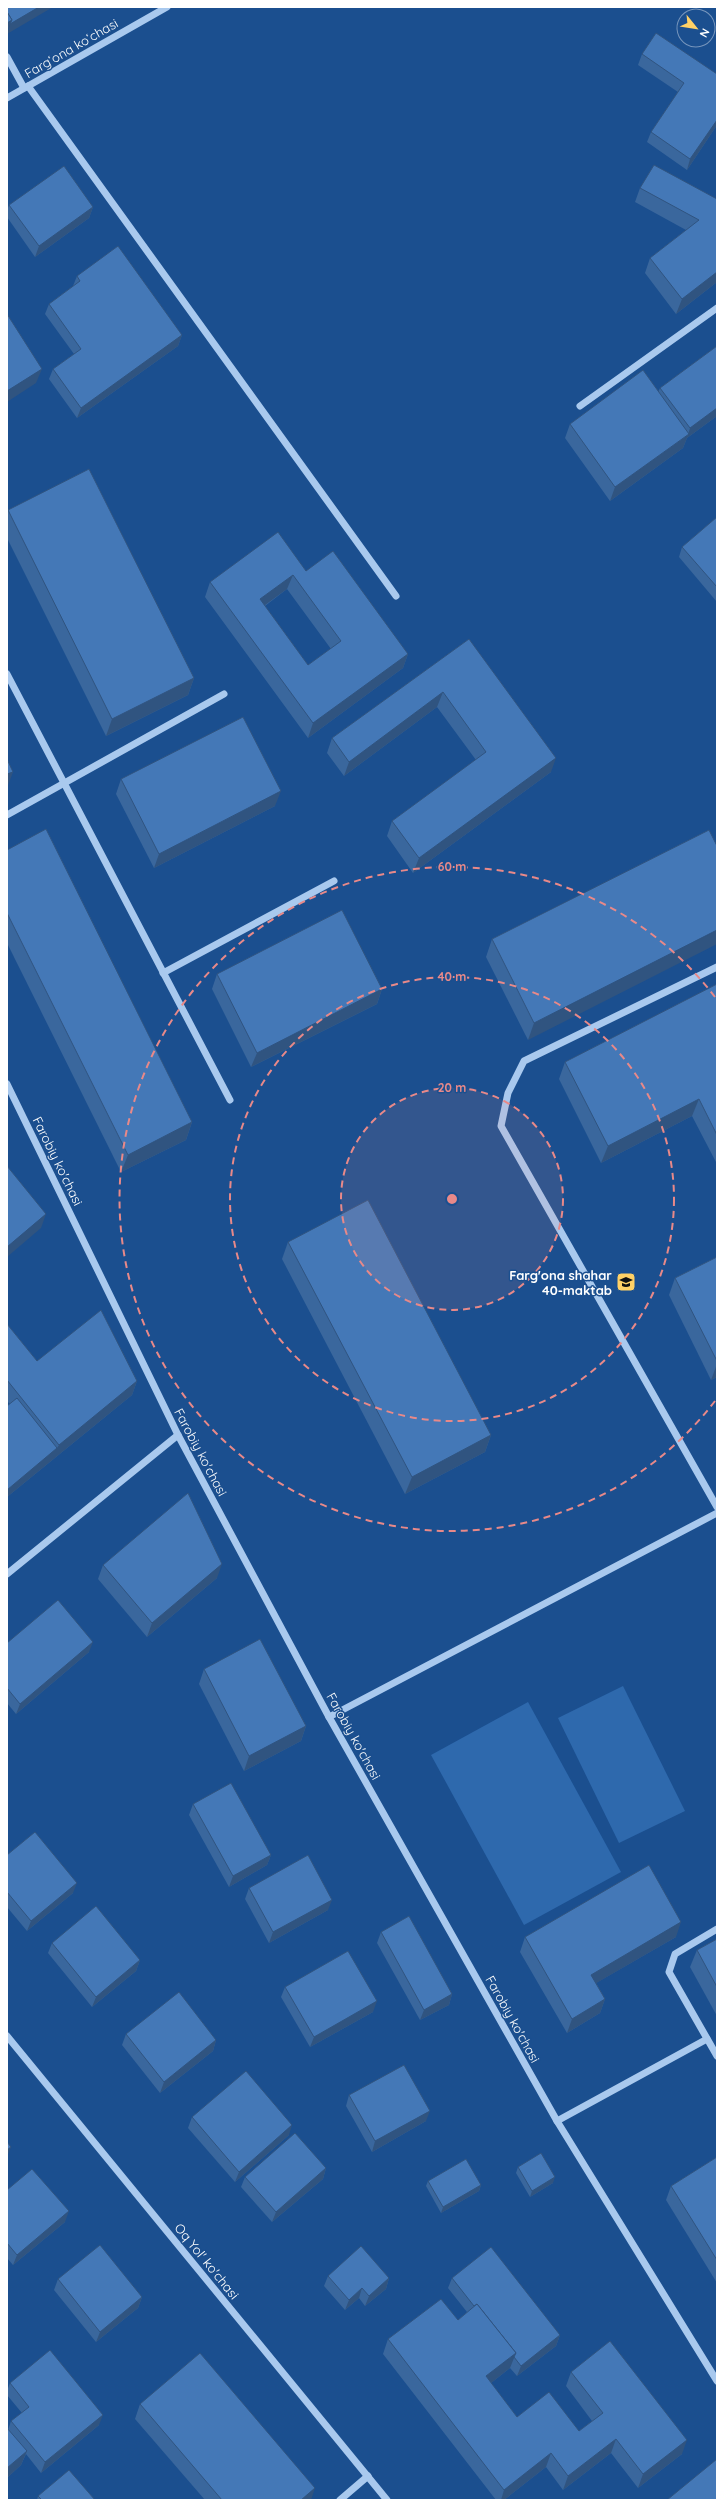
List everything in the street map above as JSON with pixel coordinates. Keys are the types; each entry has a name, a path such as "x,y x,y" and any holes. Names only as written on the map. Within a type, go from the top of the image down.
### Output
{"street":[{"name":"Fargʻona koʻchasi","path":"7,98 167,7"},
{"path":"7,57 26,87 396,596"},
{"path":"580,406 717,308"},
{"path":"7,674 230,1100"},
{"path":"7,815 224,694"},
{"path":"163,973 334,881"},
{"path":"717,967 524,1061 508,1093 501,1126 717,1507"},
{"name":"Farobiy ko'chasi","path":"7,1084 178,1435 329,1717 558,2121 717,2381"},
{"path":"7,1574 178,1435"},
{"path":"329,1717 717,1512"},
{"path":"717,1929 674,1954 668,1972 717,2056"},
{"name":"Oq Yol' ko'chasi","path":"7,2036 387,2500"},
{"path":"558,2121 706,2039"},
{"path":"340,2500 368,2476"}],"shaded area":[{"path":"623,1686 685,1811 619,1843 558,1718"},
{"path":"528,1702 621,1872 524,1925 431,1755"}],"building":[{"path":"7,7 39,7 10,24 12,20 7,12"},
{"path":"7,12 12,20 7,23"},
{"path":"656,33 676,46 676,48 678,48 717,74 717,120 690,159 651,132 684,83 642,54"},
{"path":"654,165 717,199 717,272 682,299 650,258 699,220 640,188"},
{"path":"64,166 93,207 39,246 9,205"},
{"path":"118,246 182,335 81,408 53,369 81,349 49,304 80,281 77,276"},
{"path":"7,314 42,369 7,391"},
{"path":"717,346 717,408 690,428 660,388"},
{"path":"643,370 689,434 615,487 570,424"},
{"path":"89,469 194,678 112,719 8,510"},
{"path":"717,517 717,587 682,547"},
{"path":"278,532 306,571 333,551 408,654 313,723 210,582","holes":["293,575 341,641 308,665 260,599"]},
{"path":"469,639 556,758 419,858 392,821 486,752 443,692 349,762 332,738"},
{"path":"243,717 281,791 159,854 121,779"},
{"path":"7,759 13,772 7,774"},
{"path":"46,829 192,1122 128,1155 7,913 7,850"},
{"path":"709,830 717,846 717,930 534,1023 492,939"},
{"path":"342,910 382,989 257,1053 217,974"},
{"path":"717,984 717,1135 699,1099 608,1146 565,1062"},
{"path":"7,1166 46,1214 7,1247"},
{"path":"368,1200 491,1435 412,1477 288,1242"},
{"path":"717,1257 717,1361 675,1278"},
{"path":"101,1310 137,1381 59,1445 7,1380 7,1324 37,1361"},
{"path":"17,1398 57,1448 7,1490 7,1406"},
{"path":"188,1493 222,1564 152,1623 103,1565"},
{"path":"58,1600 93,1642 20,1704 7,1688 7,1643"},
{"path":"260,1639 306,1726 249,1756 204,1669"},
{"path":"231,1783 271,1855 233,1876 193,1804"},
{"path":"35,1832 77,1883 31,1921 7,1892 7,1855"},
{"path":"308,1855 332,1900 273,1932 249,1888"},
{"path":"649,1865 681,1922 591,1975 605,1999 572,2019 525,1937"},
{"path":"96,1906 140,1960 96,1997 52,1943"},
{"path":"409,1916 452,1994 424,2010 381,1932"},
{"path":"717,1939 717,1987 697,1950"},
{"path":"348,1951 377,2001 314,2037 285,1987"},
{"path":"179,1992 216,2040 164,2082 126,2034"},
{"path":"404,2065 430,2111 375,2141 349,2095"},
{"path":"246,2071 292,2125 239,2172 192,2117"},
{"path":"295,2133 326,2168 276,2212 245,2177"},
{"path":"7,2142 11,2147 7,2150"},
{"path":"541,2153 555,2177 532,2191 518,2167"},
{"path":"717,2157 717,2260 671,2186"},
{"path":"466,2159 481,2185 443,2207 428,2181"},
{"path":"32,2169 69,2211 17,2255 7,2243 7,2190"},
{"path":"100,2245 142,2297 100,2332 58,2279"},
{"path":"361,2246 389,2278 369,2296 362,2288 349,2300 328,2276"},
{"path":"491,2247 560,2335 521,2366 514,2357 516,2353 477,2304 474,2306 452,2278"},
{"path":"441,2299 458,2320 477,2304 516,2353 486,2376 517,2417 549,2392 579,2431 603,2413 571,2372 610,2341 687,2440 643,2474 616,2439 568,2476 551,2453 504,2490 388,2339"},
{"path":"50,2350 103,2415 45,2462 11,2421 29,2407 10,2383"},
{"path":"200,2353 315,2488 301,2500 222,2500 140,2404"},
{"path":"7,2428 27,2451 7,2468"},
{"path":"717,2459 717,2500 667,2500"},
{"path":"69,2470 95,2500 42,2500 38,2496"}],"place":[{"name":"Farg'ona shahar 40-maktab","path":"626,1282"}]}
